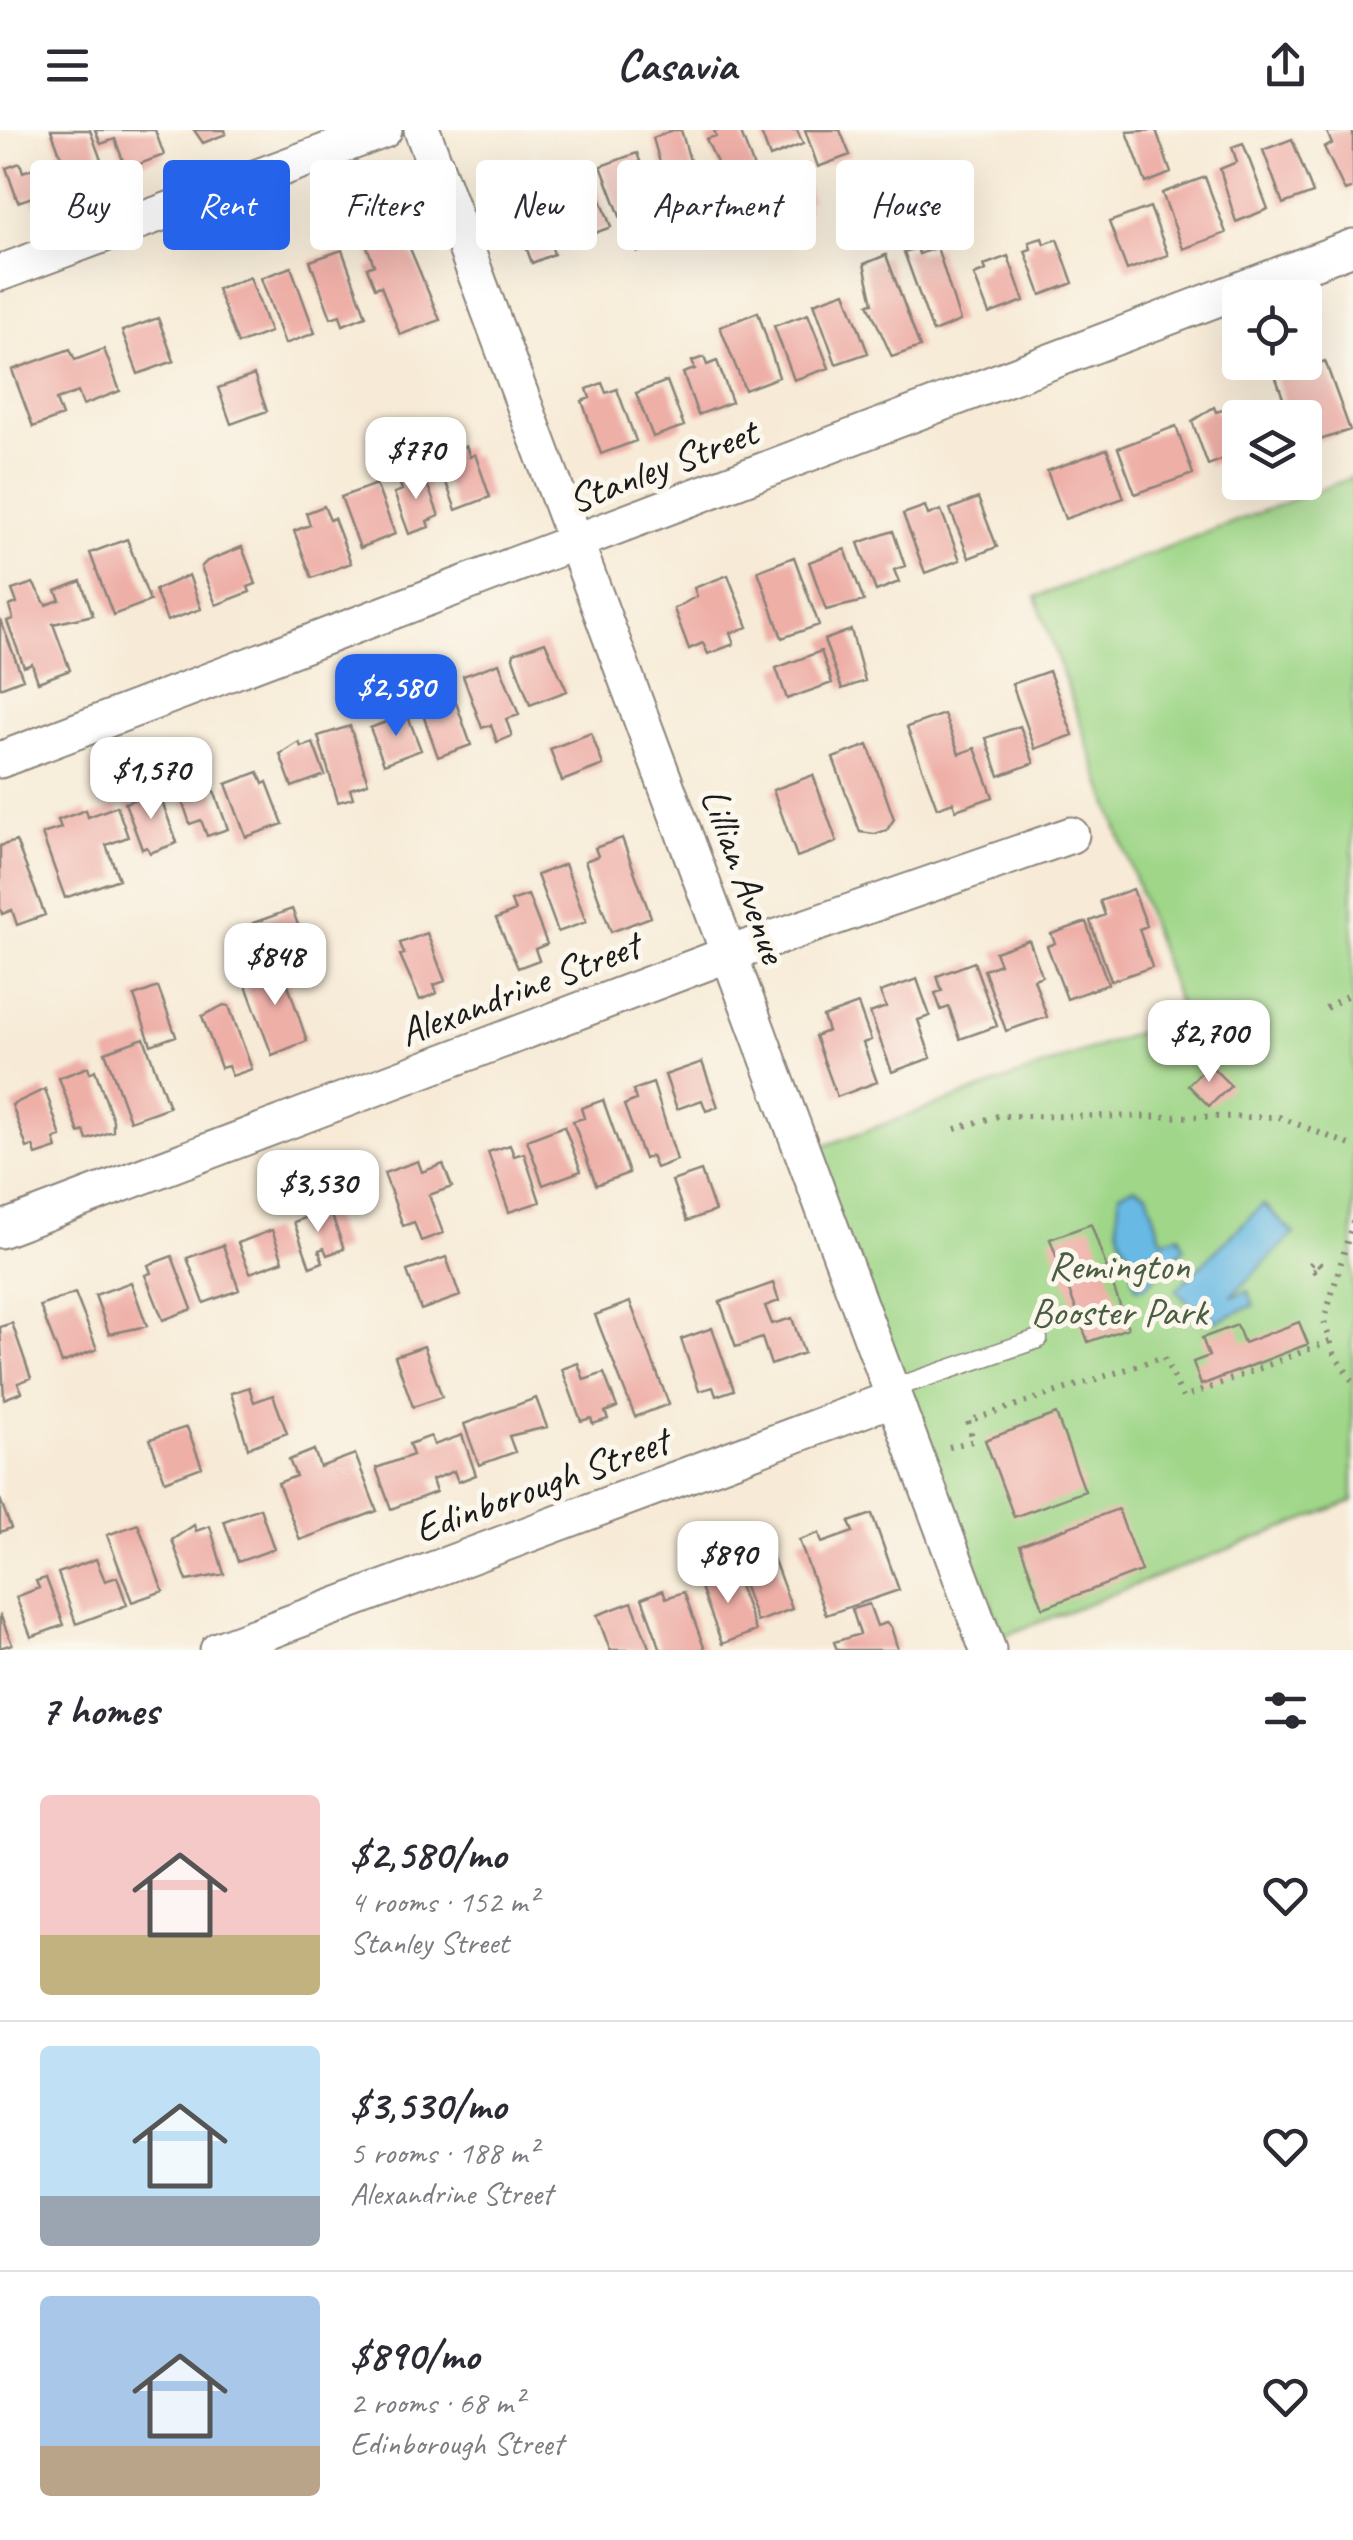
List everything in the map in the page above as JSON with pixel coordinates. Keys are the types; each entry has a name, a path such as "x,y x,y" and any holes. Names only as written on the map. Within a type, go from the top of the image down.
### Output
{"street":[{"path":"0,273 384,130"},
{"name":"Lillian Avenue","path":"422,130 988,1650"},
{"name":"Stanley Street","path":"0,760 1353,246"},
{"name":"Alexandrine Street","path":"0,1230 729,954 1071,835"},
{"name":"Edinborough Street","path":"218,1650 892,1393"}],"lane":[{"path":"892,1393 1038,1338"}],"path":[{"path":"1326,1008 1353,992"},
{"path":"956,1129 998,1116 1278,1117 1353,1146"},
{"path":"1353,1221 1324,1321 1330,1341 1353,1382"},
{"path":"949,1447 974,1441 968,1421 1164,1356 1183,1398 1330,1341"}],"green space":[{"name":"Remington Booster Park","path":"1353,477 1353,1501 1004,1636 810,1151 1183,1016 1036,597 1292,500 1322,500 1322,489"}],"water":[{"path":"1134,1187 1147,1193 1162,1240 1179,1235 1185,1248 1145,1287 1137,1288 1133,1257 1123,1243 1118,1219 1120,1193"},
{"path":"1263,1204 1294,1234 1231,1296 1248,1291 1254,1305 1214,1322 1212,1317 1205,1320 1176,1290"}],"building":[{"path":"51,130 90,130 101,160 62,160"},
{"path":"95,130 155,130 164,155 143,163 123,160 115,139 101,144"},
{"path":"194,130 225,130 226,134 203,143"},
{"path":"681,130 690,160 659,160 653,138"},
{"path":"714,130 740,130 751,160 716,160 706,139 716,136"},
{"path":"760,130 797,130 803,144 770,157"},
{"path":"805,130 840,130 850,155 818,167"},
{"path":"1156,130 1171,173 1146,183 1127,132"},
{"path":"1353,130 1353,188 1345,191 1324,147 1332,144 1327,132"},
{"path":"1292,139 1313,193 1283,204 1263,150"},
{"path":"1243,143 1268,209 1236,222 1220,169 1237,162 1232,147"},
{"path":"637,153 640,160 618,160"},
{"path":"617,160 617,208 601,166"},
{"path":"20,163 23,172 30,169 30,198 18,202 6,168"},
{"path":"1205,177 1226,233 1183,249 1162,193"},
{"path":"597,188 611,227 597,232"},
{"path":"1150,207 1168,255 1127,270 1109,222"},
{"path":"1042,238 1044,244 1057,239 1073,283 1041,295 1025,251 1031,249 1029,242"},
{"path":"342,250 366,316 343,325 340,315 331,318 310,261"},
{"path":"368,250 411,250 440,320 400,335 381,286 375,288 367,268 374,265"},
{"path":"527,250 553,250 554,254 532,263"},
{"path":"918,250 919,254 938,250 960,321 933,332 904,252"},
{"path":"886,255 920,347 892,357 868,304 873,303 864,264"},
{"path":"1008,256 1024,301 989,314 974,275 986,270 984,265"},
{"path":"291,267 315,333 285,344 261,278"},
{"path":"250,277 270,332 238,344 217,289"},
{"path":"845,292 868,353 836,364 814,303"},
{"path":"758,312 779,377 745,390 720,327"},
{"path":"808,314 829,368 794,380 774,326"},
{"path":"158,318 174,361 138,374 122,331"},
{"path":"70,349 75,360 104,349 120,391 83,405 78,392 56,400 62,416 33,427 12,370"},
{"path":"704,357 707,365 717,361 732,402 698,415 683,373 695,369 692,361"},
{"path":"1325,361 1350,430 1322,439 1322,400 1284,400 1277,380 1322,380"},
{"path":"254,375 267,411 231,424 218,388"},
{"path":"667,381 684,426 653,437 636,393"},
{"path":"602,383 606,393 617,389 636,441 601,454 582,401 590,398 587,389"},
{"path":"1214,407 1216,412 1222,410 1222,460 1208,465 1192,421"},
{"path":"1176,426 1193,474 1135,494 1118,448"},
{"path":"466,446 470,457 475,454 490,497 456,510 441,469 448,467 444,454"},
{"path":"1107,449 1124,498 1065,519 1047,471"},
{"path":"422,470 439,516 427,521 429,527 409,534 394,493 402,490 398,479"},
{"path":"376,484 395,534 360,548 341,497"},
{"path":"978,498 997,547 969,558 950,509"},
{"path":"324,506 330,520 334,518 351,563 312,578 294,531 310,525 306,513"},
{"path":"925,506 928,515 941,510 960,560 925,573 903,514"},
{"path":"893,531 905,566 894,570 899,582 876,591 858,543"},
{"path":"127,539 150,601 113,615 90,553"},
{"path":"242,547 256,584 248,587 250,592 216,605 201,567"},
{"path":"845,549 864,601 826,610 809,562"},
{"path":"794,557 819,625 782,638 758,571"},
{"path":"189,575 201,609 167,621 155,590"},
{"path":"728,575 748,627 730,633 734,644 708,654 703,643 689,649 674,609 697,596 694,588"},
{"path":"81,581 93,615 53,624 70,670 38,682 32,664 24,667 7,621 13,619 9,606 17,603 12,590 33,583 46,605 60,600 56,591"},
{"path":"0,619 23,679 0,688"},
{"path":"851,630 865,681 842,689 824,640"},
{"path":"545,642 567,691 530,705 514,653"},
{"path":"821,651 832,683 787,699 776,668"},
{"path":"499,663 519,715 506,719 512,736 497,742 491,725 482,728 463,676"},
{"path":"1049,671 1073,735 1035,749 1012,684"},
{"path":"439,689 442,698 453,694 471,745 438,757 420,706 426,704 422,695"},
{"path":"407,714 421,750 384,764 370,728"},
{"path":"944,714 959,754 975,748 993,797 956,810 953,802 937,808 907,727"},
{"path":"350,726 368,783 350,789 353,798 338,802 318,736"},
{"path":"1020,726 1034,763 999,776 986,738"},
{"path":"591,733 603,765 562,781 550,749"},
{"path":"299,742 301,747 313,743 325,775 292,787 280,754"},
{"path":"868,745 894,819 887,830 875,834 860,832 833,758"},
{"path":"202,772 204,779 209,777 228,829 207,836 201,820 190,824 178,788 186,785 184,778"},
{"path":"258,772 263,784 267,782 283,824 246,837 226,784"},
{"path":"813,775 837,842 797,857 773,790"},
{"path":"158,790 177,843 150,853 147,847 142,849 125,803"},
{"path":"117,806 128,837 106,845 119,879 65,898 42,834 61,828 58,820 86,810 88,817"},
{"path":"622,838 651,917 611,932 585,861 598,856 595,848"},
{"path":"16,841 45,915 17,925 12,910 2,914 0,908 0,846"},
{"path":"565,864 586,922 558,932 537,875"},
{"path":"1133,889 1147,926 1139,929 1152,967 1111,981 1090,921 1105,915 1100,901"},
{"path":"528,895 547,944 535,949 539,960 518,968 496,919 515,911 511,901"},
{"path":"292,909 305,943 266,957 253,923"},
{"path":"1086,922 1108,984 1067,999 1047,946 1055,943 1051,934"},
{"path":"427,933 445,981 434,985 437,993 420,1000 400,955 404,954 400,943"},
{"path":"1029,940 1042,976 1034,979 1047,1017 1006,1031 984,970 1000,964 995,952"},
{"path":"280,961 307,1041 272,1055 242,975"},
{"path":"974,962 997,1026 960,1039 949,1007 941,1010 935,993 942,991 937,976"},
{"path":"917,979 930,1016 918,1020 931,1058 892,1072 870,1013 886,1007 880,992"},
{"path":"158,987 176,1036 151,1045 134,996"},
{"path":"858,1004 871,1040 863,1043 877,1082 837,1097 815,1036 828,1031 823,1017"},
{"path":"229,1006 252,1069 232,1076 228,1066 221,1068 202,1016"},
{"path":"144,1038 169,1107 130,1121 105,1052"},
{"path":"702,1062 718,1107 706,1111 702,1100 677,1109 665,1075"},
{"path":"1209,1064 1231,1086 1209,1106 1188,1085"},
{"path":"88,1067 90,1073 95,1070 113,1120 113,1131 87,1140 84,1131 79,1133 59,1078"},
{"path":"653,1083 677,1160 656,1168 651,1156 644,1159 624,1105 636,1100 633,1090"},
{"path":"45,1089 61,1137 54,1139 57,1148 36,1155 33,1146 27,1148 12,1105"},
{"path":"603,1100 629,1173 596,1185 573,1121 584,1118 581,1108"},
{"path":"564,1126 581,1171 543,1185 527,1140"},
{"path":"510,1145 514,1156 524,1153 540,1202 509,1212 488,1152"},
{"path":"418,1161 422,1172 443,1164 452,1187 429,1195 443,1233 421,1241 414,1222 403,1226 384,1173"},
{"path":"701,1171 715,1211 687,1221 672,1181"},
{"path":"317,1205 320,1214 330,1210 344,1249 327,1255 324,1248 319,1250 323,1262 310,1267 294,1222 307,1217 304,1210"},
{"path":"1091,1224 1128,1328 1088,1342 1050,1239"},
{"path":"272,1230 283,1261 250,1273 238,1243"},
{"path":"223,1245 239,1290 204,1303 187,1258"},
{"path":"172,1256 192,1309 163,1320 145,1275 151,1273 148,1265"},
{"path":"446,1257 460,1296 421,1310 407,1271"},
{"path":"131,1282 147,1326 109,1334 95,1295"},
{"path":"773,1283 779,1301 765,1306 772,1324 792,1318 804,1353 771,1365 762,1338 736,1347 720,1302"},
{"path":"75,1293 97,1349 62,1363 40,1306"},
{"path":"630,1302 669,1404 635,1417 595,1315"},
{"path":"1299,1322 1308,1344 1201,1385 1193,1362 1209,1356 1202,1338 1237,1325 1244,1343"},
{"path":"12,1323 31,1378 18,1383 22,1392 4,1399 0,1327"},
{"path":"712,1328 734,1390 716,1396 713,1387 699,1391 681,1339"},
{"path":"424,1346 442,1397 413,1407 395,1356"},
{"path":"578,1363 584,1380 604,1373 617,1407 605,1412 608,1419 593,1424 591,1418 581,1421 562,1369"},
{"path":"249,1387 254,1402 273,1395 287,1433 248,1448 231,1393"},
{"path":"536,1398 547,1427 509,1436 515,1452 479,1465 464,1424"},
{"path":"1056,1414 1085,1491 1014,1517 985,1440"},
{"path":"187,1427 202,1467 165,1481 150,1439"},
{"path":"462,1435 476,1475 458,1482 454,1471 432,1480 436,1492 391,1509 376,1468 413,1455 409,1444 431,1436 434,1445"},
{"path":"314,1450 320,1467 355,1454 377,1511 300,1540 278,1483 296,1476 289,1460"},
{"path":"0,1499 11,1528 0,1532"},
{"path":"260,1508 274,1549 238,1562 224,1521"},
{"path":"1118,1509 1141,1571 1043,1608 1020,1545"},
{"path":"872,1514 899,1590 826,1615 799,1540 819,1533 822,1543 853,1532 849,1522"},
{"path":"138,1524 163,1591 132,1602 107,1535"},
{"path":"194,1525 196,1531 210,1526 224,1574 187,1581 172,1540"},
{"path":"771,1552 792,1609 757,1622 736,1565"},
{"path":"96,1559 105,1581 117,1577 127,1605 76,1624 58,1573"},
{"path":"733,1569 756,1631 722,1644 699,1582"},
{"path":"46,1578 64,1625 31,1637 16,1597 39,1588 36,1581"},
{"path":"663,1590 666,1598 684,1592 705,1650 661,1650 642,1598"},
{"path":"632,1602 650,1650 610,1650 597,1615"},
{"path":"869,1604 877,1626 886,1623 891,1627 898,1650 837,1650 834,1642 860,1634 852,1609"},
{"path":"0,1614 12,1644 0,1648"}]}
